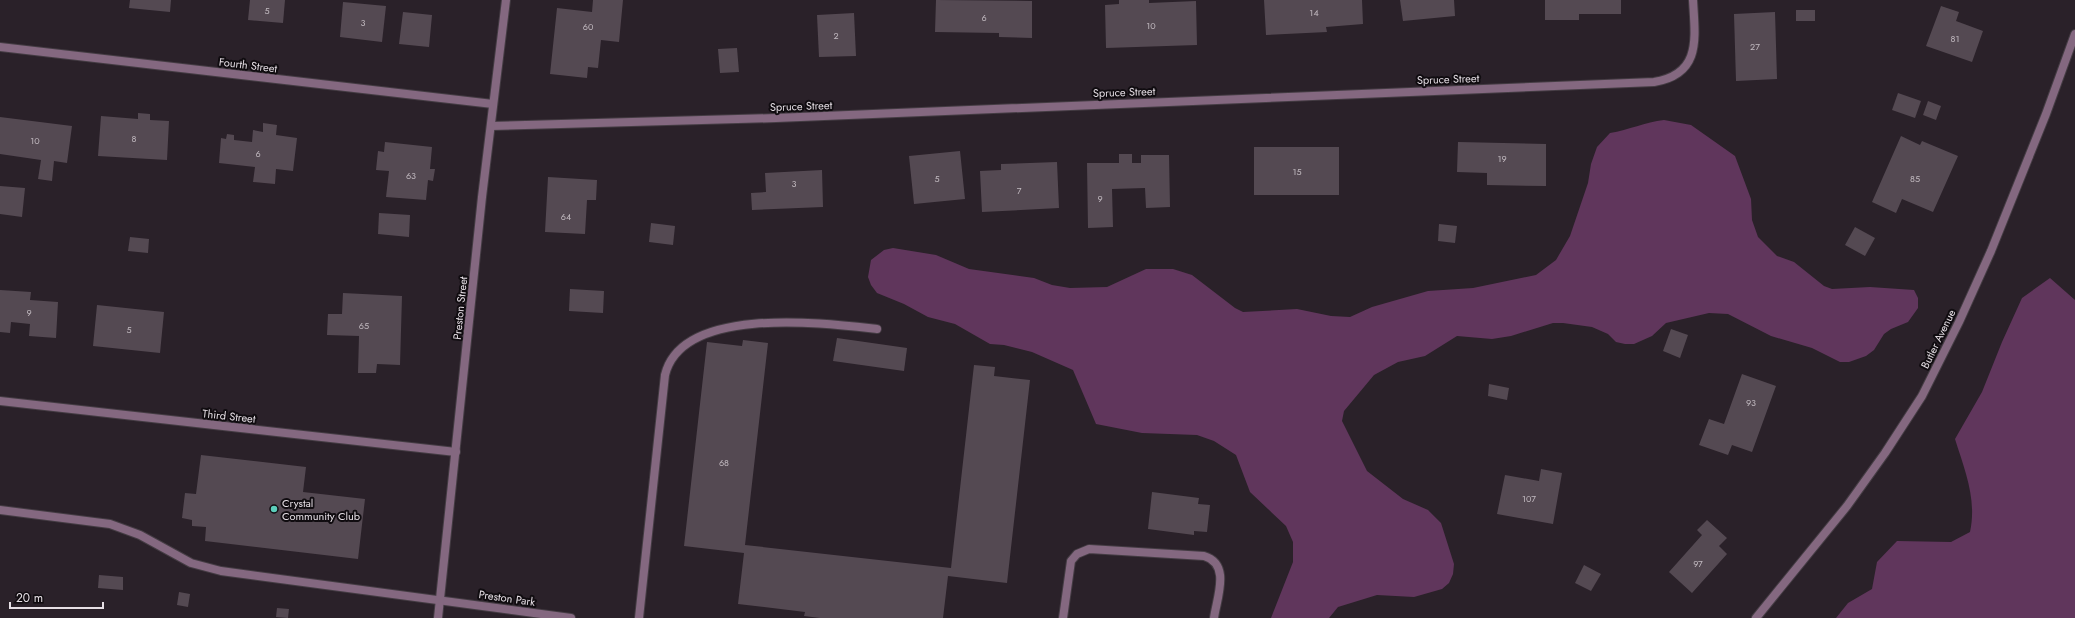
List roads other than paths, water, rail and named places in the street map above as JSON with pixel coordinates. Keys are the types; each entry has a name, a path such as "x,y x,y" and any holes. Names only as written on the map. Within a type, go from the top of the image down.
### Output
{"street":[{"name":"Preston Street","path":"438,618 493,104 506,0"},
{"name":"Spruce Street","path":"491,126 768,118 1654,82 1670,78 1678,74 1689,62 1695,38 1693,0"},
{"name":"Butler Avenue","path":"1756,618 1847,506 1885,453 1922,396 1959,322 1991,251 2074,39"},
{"name":"Fourth Street","path":"0,47 493,104"},
{"path":"639,618 665,375 668,363 676,351 699,336 740,326 804,322 877,329"},
{"name":"Third Street","path":"0,401 456,452"},
{"name":"Preston Park","path":"0,510 110,524 135,533 191,563 211,569 571,618"},
{"path":"1063,618 1072,561 1081,552 1094,549 1211,558 1217,563 1221,573 1214,618"}],"place":[{"name":"Crystal Community Club","path":"274,509"}]}
